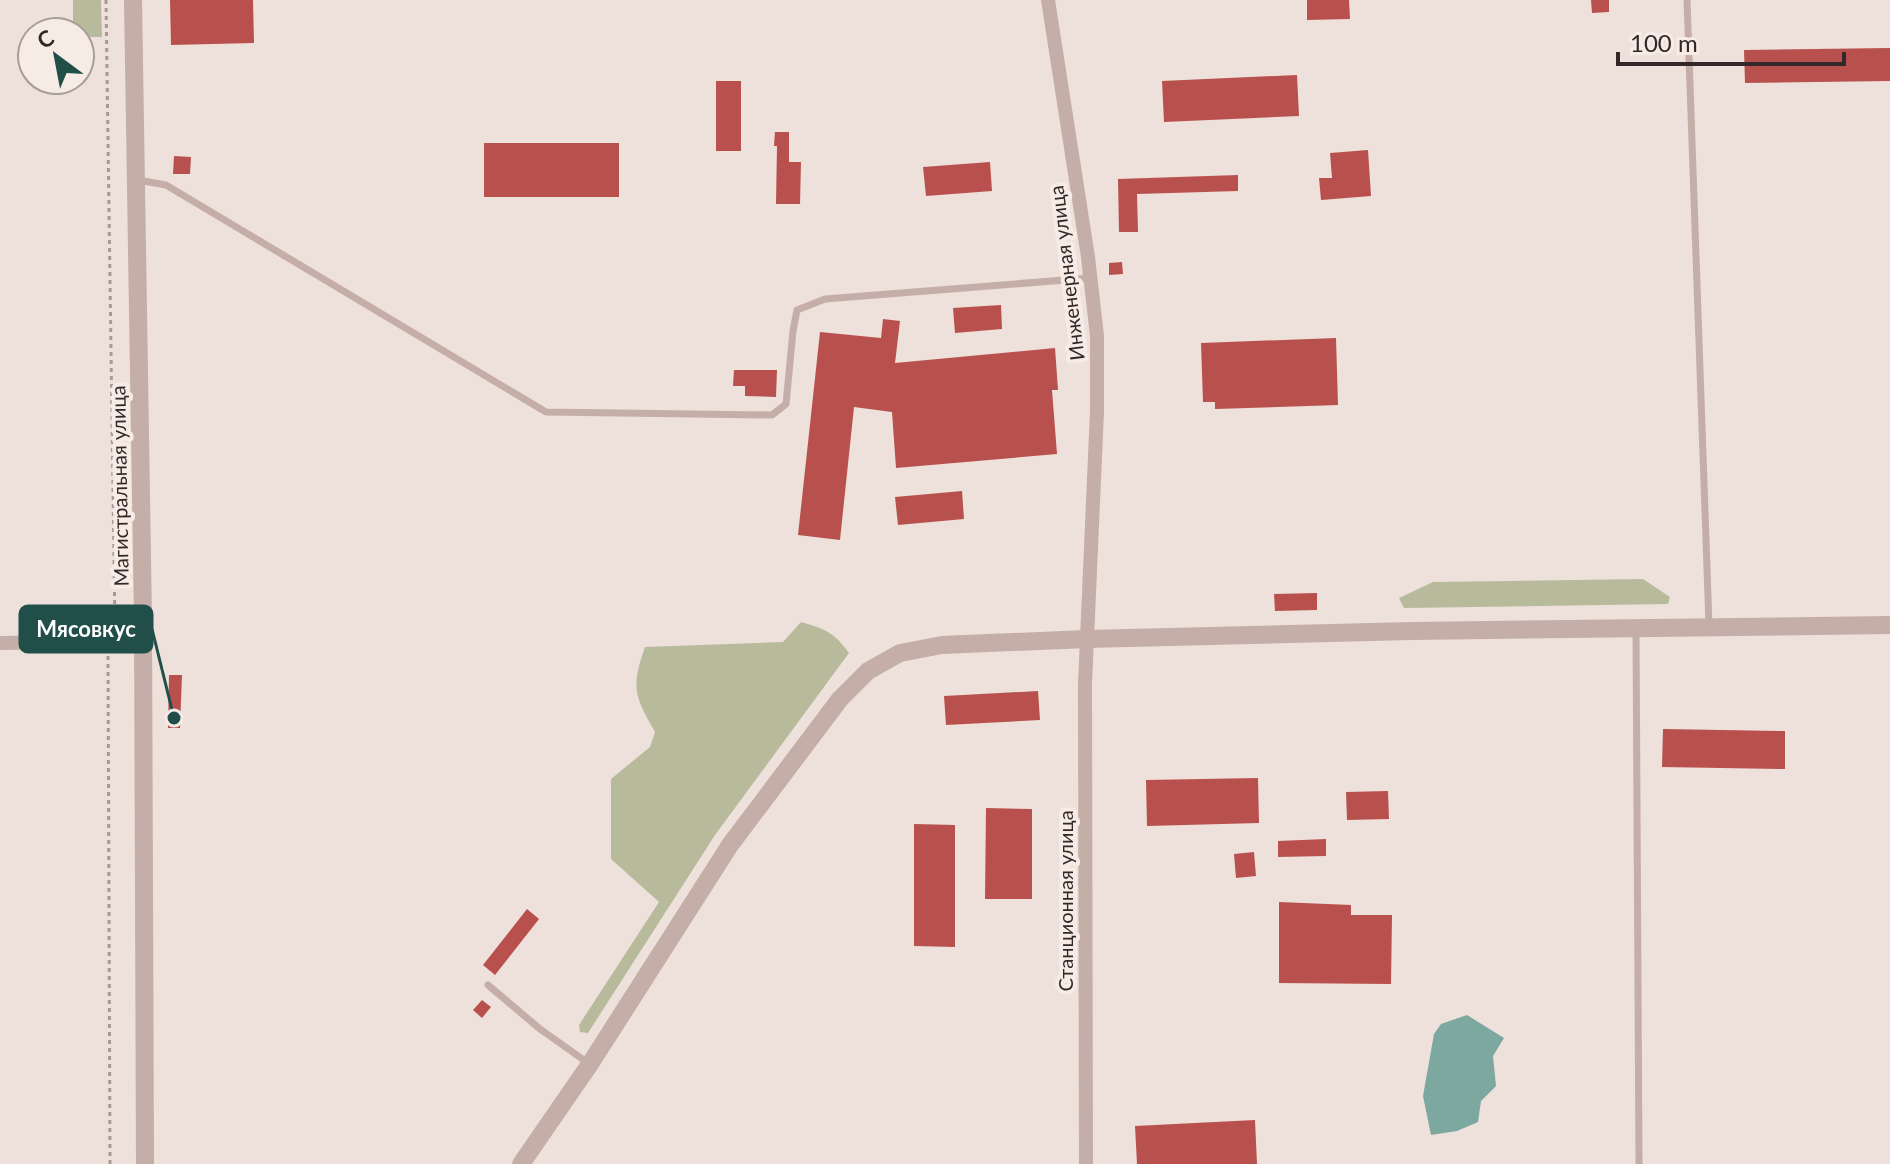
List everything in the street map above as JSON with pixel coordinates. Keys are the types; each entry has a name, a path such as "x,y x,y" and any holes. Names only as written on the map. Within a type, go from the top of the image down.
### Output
{"street":[{"name":"Магистральная улица","path":"133,0 143,641 145,1164"},
{"name":"Инженерная улица","path":"1048,0 1097,336 1097,411 1087,639"},
{"path":"521,1164 590,1064 730,845 840,699 868,671 900,653 942,645 1087,639 1890,625"},
{"name":"Станционная улица","path":"1086,1164 1087,639"},
{"path":"0,643 143,641"}],"lane":[{"path":"1687,0 1709,627"},
{"path":"136,180 166,185 546,412 772,415 786,404 797,310 825,299 1090,278"},
{"path":"1636,628 1639,1164"},
{"path":"488,985 540,1029 590,1064"}],"path":[{"path":"106,0 116,628 108,654 110,1164"}],"green space":[{"path":"73,0 101,0 102,37 96,37 96,16 73,16"},
{"path":"1643,579 1670,597 1668,604 1404,608 1399,598 1433,582"},
{"path":"801,622 828,632 849,653 715,835 588,1033 580,1032 579,1025 659,902 611,859 611,779 650,747 655,732 637,691 636,682 645,647 783,642"}],"water":[{"path":"1467,1015 1504,1038 1493,1056 1496,1086 1481,1101 1478,1122 1457,1131 1431,1135 1423,1096 1434,1034 1441,1024"}],"building":[{"path":"170,0 253,0 254,43 171,45"},
{"path":"1307,0 1349,0 1350,19 1307,20"},
{"path":"1591,0 1609,0 1609,12 1592,13"},
{"path":"1890,48 1890,81 1745,83 1744,50"},
{"path":"1297,75 1299,116 1164,122 1162,81"},
{"path":"716,81 741,81 741,151 716,151"},
{"path":"775,132 789,132 789,162 801,162 800,204 776,204"},
{"path":"484,143 619,143 619,197 484,197"},
{"path":"1368,150 1371,196 1321,200 1319,178 1332,178 1330,153"},
{"path":"174,156 191,157 190,174 173,174"},
{"path":"990,162 992,191 926,196 923,167"},
{"path":"1238,175 1238,191 1137,194 1138,232 1119,232 1118,179"},
{"path":"1122,262 1123,274 1109,275 1109,263"},
{"path":"1001,305 1002,329 955,333 953,308"},
{"path":"883,319 900,321 895,363 1055,348 1058,390 1052,390 1057,454 896,468 892,412 854,407 840,540 798,535 820,332 881,338"},
{"path":"1336,338 1338,405 1215,409 1215,402 1203,402 1201,343"},
{"path":"734,370 777,370 776,397 745,396 745,386 733,386"},
{"path":"962,491 964,519 898,525 895,497"},
{"path":"1317,593 1317,610 1275,611 1274,594"},
{"path":"169,675 182,675 180,728 168,728"},
{"path":"1038,691 1040,720 946,725 944,696"},
{"path":"1663,729 1785,731 1785,769 1662,767"},
{"path":"1258,778 1259,823 1147,826 1146,780"},
{"path":"1388,791 1389,819 1347,820 1346,792"},
{"path":"986,808 1032,809 1032,899 985,899"},
{"path":"914,824 955,825 955,947 914,946"},
{"path":"1326,839 1326,856 1278,857 1278,841"},
{"path":"1254,852 1256,876 1236,878 1234,854"},
{"path":"1279,902 1351,905 1351,915 1392,915 1391,984 1279,983"},
{"path":"527,909 539,919 495,975 483,965"},
{"path":"482,1000 491,1007 482,1018 473,1010"},
{"path":"1255,1120 1257,1164 1137,1164 1135,1126"}],"place":[{"name":"Мясовкус","path":"174,718"}]}
